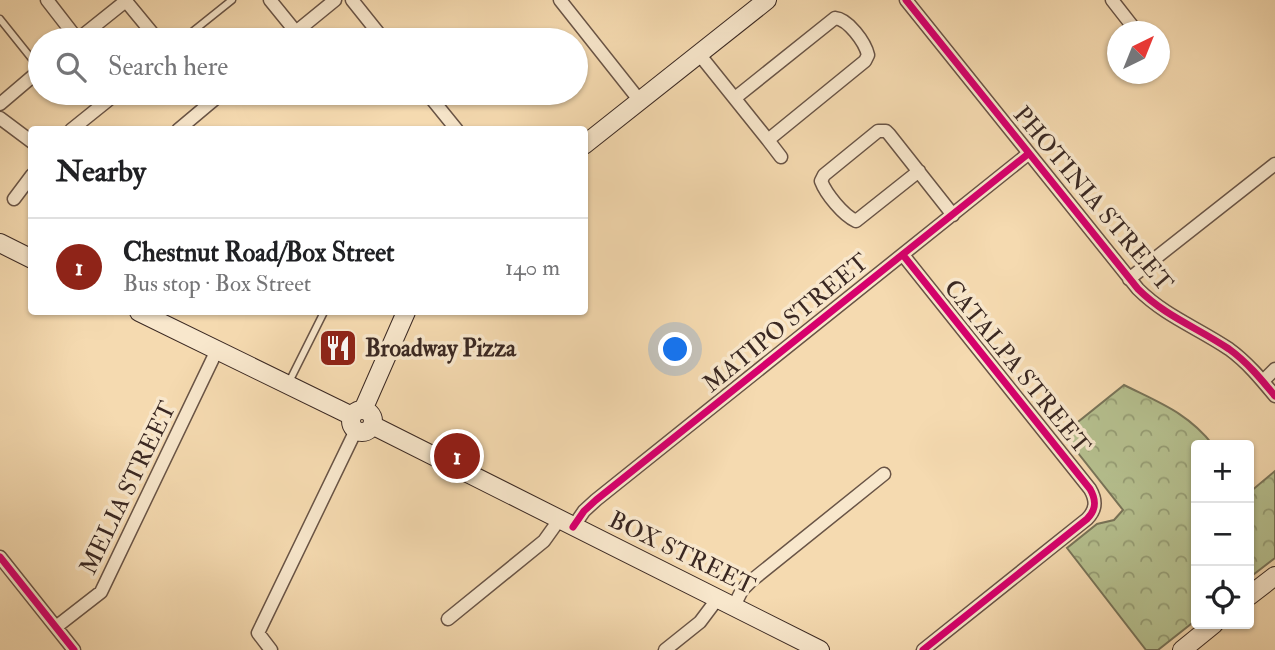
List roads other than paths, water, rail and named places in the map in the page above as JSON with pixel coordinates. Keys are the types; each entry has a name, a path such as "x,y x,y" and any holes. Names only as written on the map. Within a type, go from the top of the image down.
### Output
{"main road":[{"path":"588,142 767,0"},
{"path":"0,243 28,257"},
{"name":"BOX STREET","path":"145,315 820,650"},
{"path":"361,420 405,315"},
{"path":"1254,592 1275,576"},
{"path":"1182,650 1208,629"}],"street":[{"path":"47,0 69,28"},
{"path":"92,28 126,0 148,28"},
{"path":"270,0 286,28"},
{"path":"301,28 335,0"},
{"path":"352,0 374,28"},
{"path":"560,0 582,28"},
{"name":"PHOTINIA STREET","path":"906,0 1129,279 1159,308 1231,351 1275,396"},
{"path":"1112,0 1128,21"},
{"path":"735,98 835,18 844,21 859,38 868,52 865,61 768,140"},
{"path":"588,35 640,101"},
{"path":"699,54 781,157"},
{"path":"0,104 28,80"},
{"path":"76,126 102,105"},
{"path":"183,126 208,105"},
{"path":"437,105 454,126"},
{"path":"0,118 28,139"},
{"path":"919,172 856,221 849,217 821,181 824,175 882,130 889,134 953,215"},
{"name":"MATIPO STREET","path":"448,619 1028,154"},
{"path":"1129,279 1275,164"},
{"path":"15,200 28,180"},
{"name":"CATALPA STREET","path":"903,254 1090,489 1095,507 1087,519 923,650"},
{"name":"MELIA STREET","path":"56,627 101,592 217,350"},
{"path":"1263,381 1275,369"},
{"path":"271,650 258,633 361,420"},
{"path":"666,650 884,474"},
{"path":"0,557 74,650"}],"lane":[{"path":"197,28 232,0"},
{"path":"0,19 28,55"},
{"path":"288,385 323,315"}],"place":[{"name":"Broadway Pizza","path":"338,348"},
{"name":"Chestnut Road/Box Street","path":"457,456"}]}
